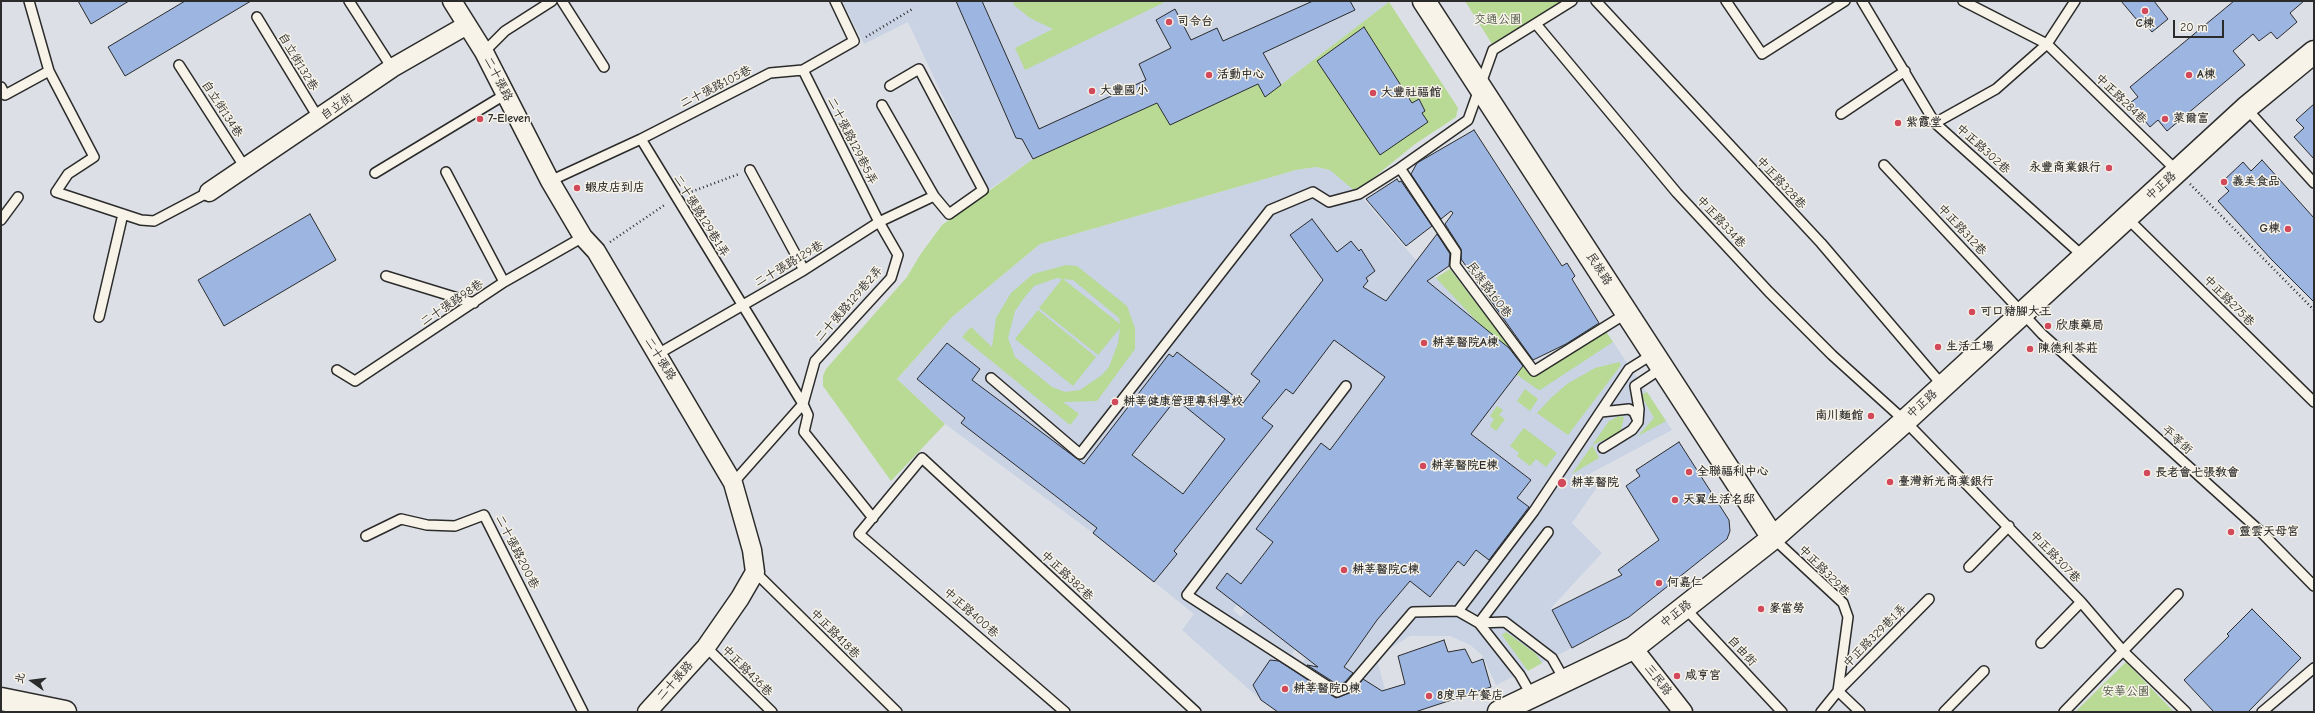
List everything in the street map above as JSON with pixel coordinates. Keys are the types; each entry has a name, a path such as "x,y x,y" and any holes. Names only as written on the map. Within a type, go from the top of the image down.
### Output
{"street":[{"name":"二十張路","path":"452,1 484,52 550,181 583,236 596,251 656,355 733,483 752,550 755,572 706,647 646,712"},
{"name":"民族路","path":"1424,1 1659,360 1773,538"},
{"name":"自立街","path":"209,192 244,166 319,119 392,68 467,25"},
{"name":"中正路","path":"1499,712 1633,648 1773,538 1943,386 2246,108 2314,52"},
{"name":"三民路","path":"1633,648 1682,712"},
{"path":"1,699 65,712"}],"lane":[{"path":"29,1 49,71 94,157 68,174 56,192 141,220 154,221 209,192"},
{"path":"349,1 392,68"},
{"path":"484,52 505,31 552,1"},
{"path":"562,1 604,67"},
{"path":"835,1 854,41"},
{"path":"991,378 1080,454 1270,210 1313,192 1329,202 1359,194 1400,168 1468,120 1493,50 1572,1"},
{"name":"中正路328巷","path":"1596,1 1821,243 1943,386"},
{"path":"1726,1 1762,54 1844,1"},
{"name":"中正路302巷","path":"1862,1 1935,123 2084,257"},
{"name":"中正路284巷","path":"1963,1 2048,44 2177,171"},
{"path":"1935,123 1996,89 2048,44 2075,1"},
{"name":"自立街132巷","path":"257,18 319,119"},
{"name":"中正路334巷","path":"1536,24 1677,193 1832,354 1905,420"},
{"name":"二十張路105巷","path":"550,181 641,139 770,73 802,70 854,41"},
{"name":"自立街134巷","path":"179,65 244,166"},
{"path":"882,105 934,196 949,214 983,190 919,69 890,86"},
{"name":"二十張路129巷5弄","path":"802,70 879,222"},
{"path":"1,87 5,95 49,71"},
{"path":"1841,114 1904,71"},
{"path":"375,172 506,94"},
{"path":"2246,108 2314,183"},
{"name":"二十張路129巷1弄","path":"641,139 742,305"},
{"name":"中正路312巷","path":"1884,165 2023,313"},
{"name":"民族路160巷","path":"1400,168 1456,252 1456,265 1534,371 1627,313"},
{"path":"750,170 804,270"},
{"path":"446,172 504,282"},
{"name":"二十張路129巷","path":"656,355 804,270 879,222 934,196"},
{"path":"1,220 18,197"},
{"path":"99,317 123,214"},
{"name":"中正路275巷","path":"2127,217 2314,402"},
{"name":"二十張路129巷2弄","path":"733,483 803,404 815,361 891,278 898,255 879,222"},
{"name":"二十張路98巷","path":"337,370 355,381 504,282 583,236"},
{"path":"386,276 474,303"},
{"path":"742,305 803,404 808,415 804,432 873,518"},
{"name":"平等街","path":"2023,313 2042,334 2260,531 2314,586"},
{"path":"1458,611 1534,511 1629,369 1659,360"},
{"path":"1604,448 1632,430 1638,422 1639,409 1634,386 1659,360"},
{"path":"1346,386 1187,595 1337,692 1350,687 1413,612 1458,611 1479,624 1520,675 1532,696"},
{"path":"1600,412 1628,409 1634,412 1638,422"},
{"name":"中正路307巷","path":"1905,420 2081,602 2123,651 2186,712"},
{"name":"中正路382巷","path":"873,518 922,458 1196,712"},
{"name":"二十張路200巷","path":"366,536 401,519 427,526 455,526 484,515 583,712"},
{"name":"中正路400巷","path":"873,518 859,534 1064,709 1065,712"},
{"path":"1969,567 2009,526"},
{"path":"1479,624 1548,532"},
{"name":"中正路329巷","path":"1773,538 1842,603 1848,617 1838,690"},
{"name":"中正路418巷","path":"755,572 897,712"},
{"path":"2064,712 2178,594"},
{"name":"中正路329巷1弄","path":"1820,712 1838,690 1929,599"},
{"path":"2041,643 2081,602"},
{"name":"自由街","path":"1684,607 1782,712"},
{"path":"1479,624 1505,622 1552,658 1565,681"},
{"name":"中正路436巷","path":"706,647 772,712"},
{"path":"2262,712 2314,668"},
{"path":"1944,712 1984,671"},
{"path":"1838,690 1860,712"}],"path":[{"path":"854,41 861,40 914,8"},
{"path":"2177,171 2314,310"}],"shaded area":[{"name":"大豐國小","path":"842,1 1389,2 1265,97 1258,84 1170,125 1157,103 1033,159 987,191 908,22 864,44"},
{"name":"耕莘健康管理專科學校","path":"1316,167 1330,170 1359,194 1415,259 1435,278 1450,269 1532,376 1605,330 1672,430 1591,473 1598,486 1572,523 1602,553 1551,608 1572,648 1496,685 1482,655 1470,645 1450,636 1410,636 1389,649 1378,663 1391,712 1355,693 1331,700 1277,661 1270,660 1253,685 1261,700 1182,630 1194,614 1093,533 945,424 897,379 952,317 1040,244 1296,170","holes":["1416,262 1427,281 1474,319 1466,429 1530,479 1464,566 1366,492 1446,577 1430,596 1410,581 1377,620 1335,680 1306,658 1302,663 1292,654 1295,649 1246,611 1241,617 1233,610 1237,604 1216,588 1227,573 1241,584 1281,531 1265,536 1256,529 1330,450 1385,377"]}],"green space":[{"path":"1012,1 1167,1 1025,70 1015,48 1053,29 1030,18 1015,6"},
{"name":"交通公園","path":"1465,1 1566,1 1492,44"},
{"path":"1389,2 1458,108 1456,117 1415,144 1356,192 1330,170 1316,167 1296,170 1040,244 952,317 897,379 945,424 891,481 823,386 823,376 826,369 907,277 920,255 942,225 1033,159 1157,103 1170,125 1258,84 1265,97"},
{"path":"1066,265 1077,266 1127,306 1135,328 1135,349 1097,401 1063,402 1079,414 1070,425 962,337 971,327 992,347 996,318 1011,293 1033,274","holes":["1057,278 1062,279 1039,308 1098,355 1120,328 1118,343 1109,367 1102,375 1080,390 1065,392 1052,387 1015,357 1008,338 1015,311 1024,298 1034,286","1063,279 1073,280 1119,318 1120,324"]},
{"path":"1450,269 1532,376 1605,330 1613,342 1540,390 1537,389 1516,374 1521,368 1436,278"},
{"path":"1038,310 1096,357 1073,386 1015,339"},
{"path":"1619,362 1621,365 1568,435 1537,413 1567,384 1595,368"},
{"path":"1525,389 1538,399 1530,411 1517,401"},
{"path":"1647,392 1666,421 1638,436 1654,418 1641,395"},
{"path":"1497,406 1503,410 1499,415 1505,419 1496,431 1490,426 1494,419 1490,416"},
{"path":"1619,416 1624,417 1621,430 1614,436 1592,445 1609,421"},
{"path":"1524,428 1557,453 1546,467 1536,459 1530,466 1517,456 1519,453 1510,446"},
{"path":"1592,445 1599,458 1572,474"},
{"path":"1506,632 1536,654 1542,663 1528,671 1502,635"},
{"name":"安華公園","path":"2126,662 2174,712 2075,712"}],"building":[{"path":"78,1 129,1 91,24"},
{"path":"185,1 251,1 125,76 108,47"},
{"path":"956,1 982,1 1039,129 1146,80 1139,64 1171,48 1156,20 1175,9 1191,40 1217,28 1223,41 1313,1 1350,1 1355,10 1263,53 1281,85 1265,97 1258,84 1170,125 1157,103 1033,159 1022,139 1016,138"},
{"name":"C棟","path":"2121,1 2154,1 2168,19 2152,32 2145,24 2142,26"},
{"path":"2234,1 2304,1 2290,13 2297,22 2277,39 2271,32 2259,41 2253,34 2233,51 2245,65 2167,131 2158,120 2150,127 2130,103 2138,97 2130,87"},
{"name":"大豐社福館","path":"1364,27 1412,103 1419,99 1425,111 1422,113 1428,122 1380,155 1317,61"},
{"path":"2314,104 2314,159 2294,137 2304,128 2296,120"},
{"path":"1474,130 1562,266 1567,263 1575,276 1572,279 1599,323 1566,344 1533,360 1461,259 1461,249 1445,224 1453,213 1451,211 1441,219 1411,174 1417,163"},
{"name":"G棟","path":"2262,160 2314,218 2314,302 2271,259 2218,201 2229,191 2221,183 2243,162 2251,171"},
{"path":"1397,179 1399,182 1401,181 1432,226 1406,246 1366,199"},
{"path":"310,214 336,260 224,326 198,280"},
{"path":"1312,219 1337,252 1351,241 1359,251 1361,249 1375,271 1366,278 1368,281 1363,287 1386,301 1437,234 1450,254 1449,266 1427,281 1509,348 1523,366 1471,434 1531,480 1517,498 1529,507 1489,560 1476,550 1464,566 1458,561 1430,597 1410,581 1377,620 1344,667 1353,673 1345,682 1338,685 1307,665 1318,667 1216,588 1227,573 1241,584 1273,542 1256,529 1321,443 1330,450 1385,377 1334,340 1293,394 1286,389 1262,418 1273,426 1174,551 1177,554 1154,582 1093,533 1097,528 961,423 965,418 917,379 947,343 980,369 972,380 1084,464 1169,354 1173,357 1177,352 1243,403 1260,381 1251,374 1323,280 1290,235","holes":["1176,399 1225,439 1183,494 1132,455"]},
{"path":"1679,442 1729,520 1730,531 1727,539 1629,617 1572,648 1552,610 1622,575 1618,570 1659,540 1626,486 1640,476 1636,470"},
{"path":"2252,609 2301,658 2248,712 2214,712 2184,680 2229,636 2227,634"},
{"path":"1444,640 1448,652 1465,649 1472,663 1483,659 1491,687 1415,712 1278,712 1261,700 1253,685 1270,660 1279,661 1336,698 1352,692 1363,679 1382,691 1405,684 1398,656"}],"place":[{"name":"C棟","path":"2145,11"},
{"name":"司令台","path":"1169,22"},
{"name":"活動中心","path":"1209,75"},
{"name":"A棟","path":"2189,75"},
{"name":"大豐國小","path":"1092,91"},
{"name":"大豐社福館","path":"1373,93"},
{"name":"7-Eleven","path":"480,119"},
{"name":"萊爾富","path":"2165,119"},
{"name":"紫霞堂","path":"1898,123"},
{"name":"永豐商業銀行","path":"2109,168"},
{"name":"義美食品","path":"2224,182"},
{"name":"蝦皮店到店","path":"577,188"},
{"name":"G棟","path":"2288,229"},
{"name":"可口豬腳大王","path":"1972,312"},
{"name":"欣康藥局","path":"2048,326"},
{"name":"耕莘醫院A棟","path":"1424,343"},
{"name":"生活工場","path":"1938,347"},
{"name":"陳德利茶莊","path":"2030,349"},
{"name":"耕莘健康管理專科學校","path":"1115,402"},
{"name":"南川麵館","path":"1871,416"},
{"name":"耕莘醫院E棟","path":"1423,466"},
{"name":"全聯福利中心","path":"1689,472"},
{"name":"長老會七張教會","path":"2147,473"},
{"name":"臺灣新光商業銀行","path":"1890,482"},
{"name":"耕莘醫院","path":"1562,483"},
{"name":"天翼生活名邸","path":"1675,500"},
{"name":"靈雲天母宮","path":"2231,532"},
{"name":"耕莘醫院C棟","path":"1344,570"},
{"name":"何嘉仁","path":"1659,583"},
{"name":"麥當勞","path":"1761,609"},
{"name":"咸亨宮","path":"1677,676"},
{"name":"耕莘醫院D棟","path":"1285,689"},
{"name":"8度早午餐店","path":"1429,696"}]}
